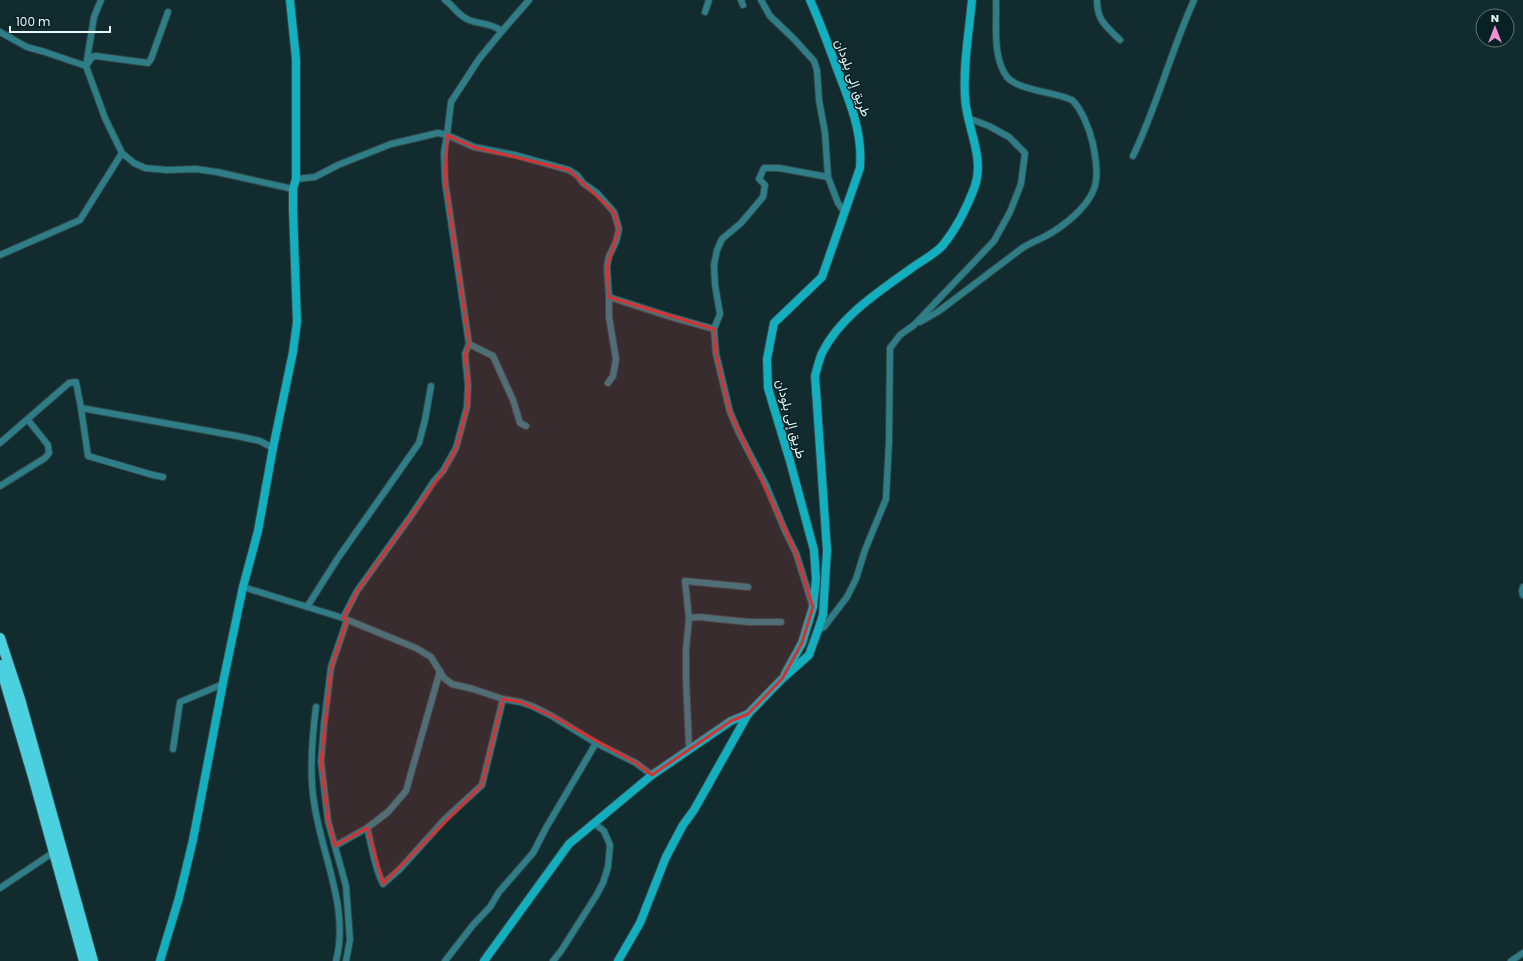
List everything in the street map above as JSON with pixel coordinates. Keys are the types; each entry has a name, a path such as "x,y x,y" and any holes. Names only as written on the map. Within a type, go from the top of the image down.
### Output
{"main road":[{"path":"160,961 188,867 223,684 243,587 258,531 273,448 293,352 297,322 293,188 296,179 296,59 290,0"},
{"name":"طريق إلى بلودان","path":"782,679 802,643 813,607 816,579 814,550 768,388 767,359 774,323 822,277 860,168 861,151 858,128 852,108 811,0"},
{"path":"619,959 640,923 670,851 683,825 694,810 748,714 782,679 809,655 823,615 827,550 815,376 822,354 835,333 857,310 891,283 943,246 961,215 975,185 977,152 968,118 964,81 972,0"},
{"path":"0,638 20,699 93,961"},
{"path":"0,665 12,702 84,961"},
{"path":"484,961 569,844 595,824 652,775 689,748 731,721 748,714"}],"street":[{"path":"101,0 94,17 86,66 105,118 122,153 134,163 145,168 167,170 196,169 293,188"},
{"path":"445,0 451,4 458,14 470,20 494,25 502,31"},
{"path":"346,961 350,940 346,886 328,821 321,762 331,667 345,619 357,591 434,481 443,471 456,448 466,407 468,385 465,354 469,344 445,181 444,153 451,102 479,59 529,0"},
{"path":"705,12 709,0"},
{"path":"761,0 770,16 814,61 817,70 819,100 825,133 828,177 838,203 844,212"},
{"path":"818,630 824,627 847,597 856,579 865,550 886,499 889,441 890,348 900,335 914,325 939,312 1020,249 1071,219 1090,196 1096,181 1096,158 1091,136 1082,115 1072,100 1016,83 1008,77 997,53 996,0"},
{"path":"1097,0 1100,20 1120,40"},
{"path":"1133,156 1147,125 1175,47 1194,0"},
{"path":"86,66 92,57 96,56 148,63 151,59 168,12"},
{"path":"0,32 26,47 86,66"},
{"path":"914,325 994,241 1010,212 1021,184 1025,153 1009,136 968,118"},
{"path":"296,179 315,177 344,162 391,144 438,133 447,135 474,147 515,155 569,170 577,175 583,183 597,193 614,212 619,229 607,266 610,317 616,359 613,376 608,383"},
{"path":"0,255 80,220 122,153"},
{"path":"813,607 796,553 766,485 739,433 730,412 716,354 714,329 720,314 714,285 714,265 716,250 722,239 741,223 763,197 765,185 759,179 764,168 778,168 828,177"},
{"path":"609,296 671,317 714,329"},
{"path":"469,344 493,356 520,423 526,426"},
{"path":"0,443 28,420 69,382 76,382 88,456 163,477"},
{"path":"307,607 338,558 419,443 431,386"},
{"path":"81,408 237,436 260,441 273,448"},
{"path":"0,486 45,458 49,453 48,445 28,420"},
{"path":"689,748 686,650 689,618 685,581 748,587"},
{"path":"1523,586 1523,595"},
{"path":"243,587 345,619 416,648 431,658 444,678 452,684 532,706 552,716 596,743 636,763 652,775"},
{"path":"689,618 699,617 748,622 781,622"},
{"path":"335,846 367,828 388,812 406,791 440,671"},
{"path":"172,749 180,702 223,684"},
{"path":"367,828 377,872 383,884 400,868 445,819 482,786 503,699"},
{"path":"316,707 312,736 314,802 328,867 336,893 340,923 336,961"},
{"path":"445,961 533,853 596,743"},
{"path":"553,961 596,896 603,883 608,867 610,845 604,831 595,824"},
{"path":"0,888 54,852"},
{"path":"1511,961 1523,953"}],"highlighted area":[{"path":"447,135 474,147 569,170 614,212 619,229 607,267 609,297 714,329 716,354 730,412 796,553 813,607 802,643 782,679 748,714 731,721 652,775 636,763 552,716 520,702 503,699 482,785 383,884 367,828 335,846 328,821 321,762 331,667 347,620 343,618 357,591 443,471 456,448 467,407 468,385 465,354 469,344 445,181"}]}
